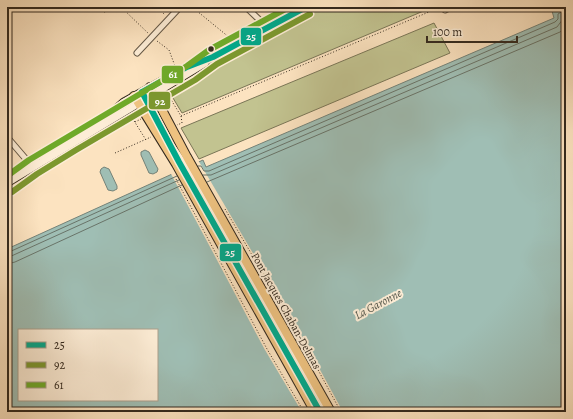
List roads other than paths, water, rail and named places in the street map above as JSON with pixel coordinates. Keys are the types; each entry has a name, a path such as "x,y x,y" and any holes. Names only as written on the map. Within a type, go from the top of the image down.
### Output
{"main road":[{"path":"7,183 29,162 144,95 191,73 238,44 306,7"},
{"name":"Pont Jacques Chaban-Delmas","path":"152,91 181,161 316,412"},
{"path":"7,178 29,162 116,109 124,102 136,100"},
{"name":"Pont Jacques Chaban-Delmas","path":"136,100 181,161 331,412"}],"street":[{"path":"137,53 180,7"},
{"path":"246,7 268,28"},
{"path":"441,7 444,10 451,7"},
{"path":"7,137 29,162"},
{"path":"562,412 566,410"}],"lane":[{"path":"144,95 326,412"},
{"path":"181,161 320,412"},
{"path":"7,175 29,162"},
{"path":"7,186 29,162"}],"water":[{"name":"La Garonne","path":"566,7 566,406 552,412 7,412 7,249 203,160 206,167 554,18 552,11"},
{"path":"145,150 149,152 158,169 157,172 153,174 149,173 141,155 141,152"},
{"path":"104,167 109,169 117,186 117,189 113,191 108,190 100,172"}]}
